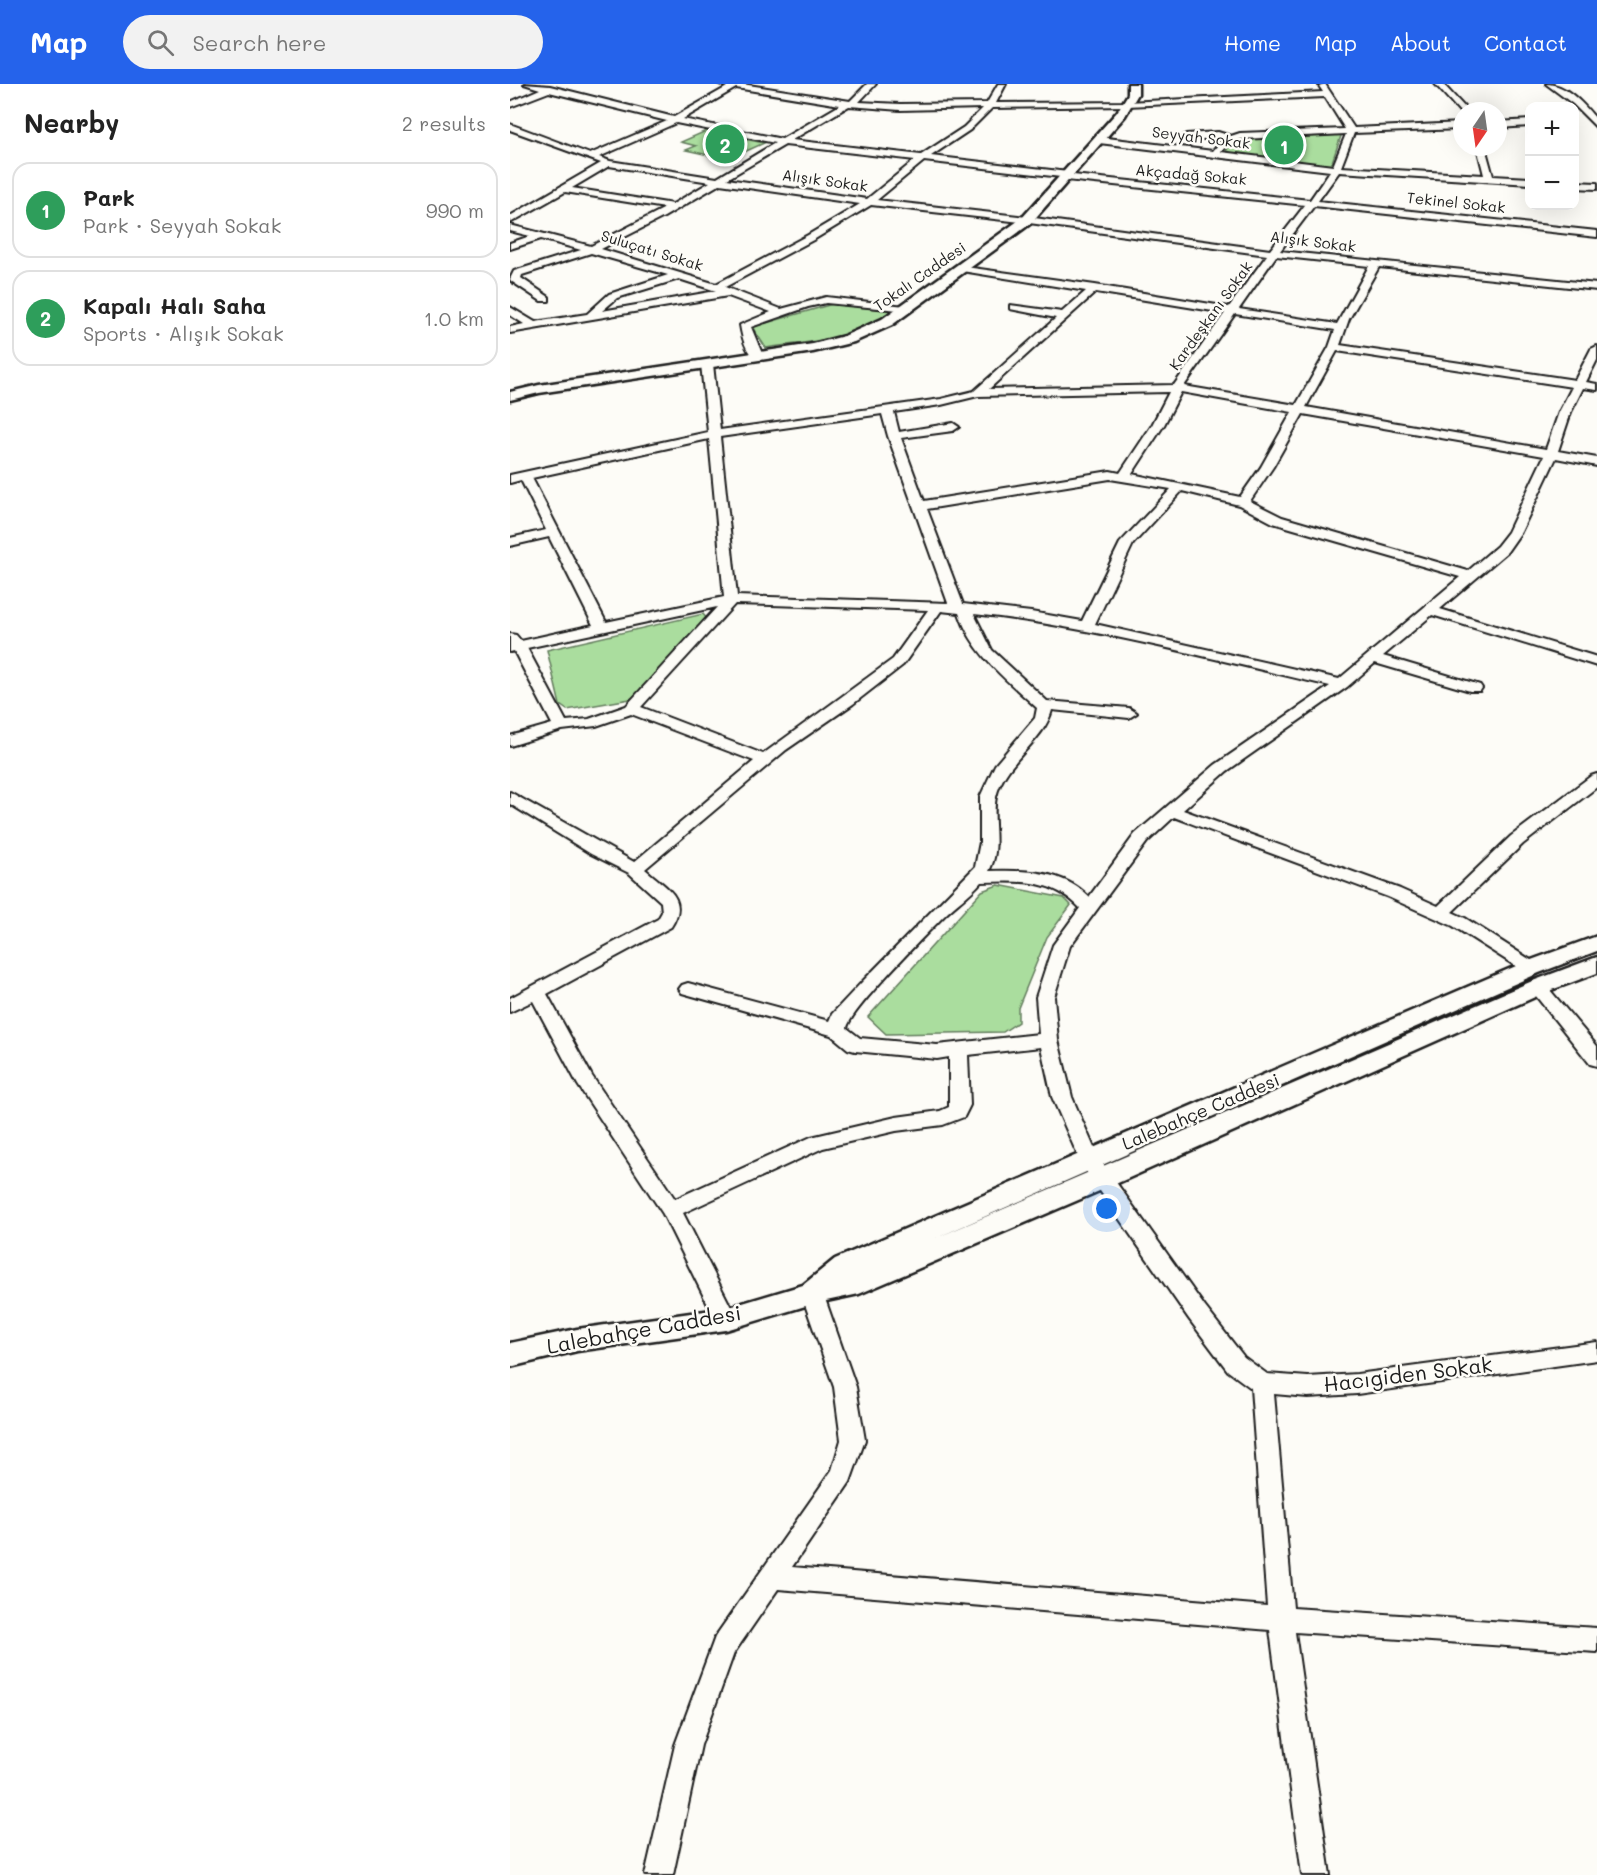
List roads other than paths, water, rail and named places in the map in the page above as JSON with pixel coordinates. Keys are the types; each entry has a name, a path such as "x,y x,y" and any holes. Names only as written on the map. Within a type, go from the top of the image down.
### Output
{"street":[{"name":"Akçadağ Sokak","path":"528,84 675,120 784,142 1067,176 1312,202"},
{"path":"510,105 560,84"},
{"path":"723,84 850,104 900,106 1127,104 1328,94"},
{"path":"545,299 515,279 514,274 593,249 675,207 850,104 872,84"},
{"path":"718,287 841,220 868,202 894,179 979,120 992,106 1002,84"},
{"name":"Tokalı Caddesi","path":"510,396 539,389 757,356 849,339 888,322 1027,221 1099,140 1127,104 1132,94 1133,84"},
{"path":"1322,84 1351,131"},
{"path":"1439,84 1456,102"},
{"path":"1550,84 1575,102 1592,123"},
{"path":"590,157 675,120 736,85"},
{"path":"1507,124 1525,123"},
{"path":"1216,153 1230,139 1240,136 1453,126"},
{"name":"Alışık Sokak","path":"510,127 608,163 868,202 1375,265 1597,287"},
{"name":"Kardeşkanı Sokak","path":"1124,476 1158,424 1177,388 1288,232 1336,169 1351,131"},
{"path":"1186,137 1218,135 1230,139"},
{"name":"Seyyah Sokak","path":"1099,140 1336,169 1525,181"},
{"path":"1483,156 1489,178"},
{"path":"510,220 608,163"},
{"path":"1579,184 1597,186"},
{"path":"563,189 675,207"},
{"name":"Tekinel Sokak","path":"1312,202 1597,234"},
{"name":"Suluçatı Sokak","path":"510,228 593,249 680,275 732,292 782,313"},
{"path":"510,246 541,236"},
{"path":"1243,502 1267,467 1334,347 1340,328 1375,265"},
{"path":"962,268 1340,328"},
{"path":"591,315 613,296 680,275"},
{"path":"978,393 1095,288"},
{"path":"510,330 732,292"},
{"path":"757,356 748,338 745,325 807,304 826,300 905,309"},
{"path":"1014,308 1064,316"},
{"path":"510,310 532,326"},
{"path":"1334,347 1597,387"},
{"path":"1316,1875 1281,1619 1262,1383 1236,1364 1096,1169 1062,1097 1049,1040 1045,997 1062,945 1141,838 1221,768 1342,684 1502,549 1528,507 1551,453 1565,412 1597,349"},
{"path":"510,741 561,726 591,723 631,709 731,600 707,363"},
{"path":"510,479 715,434 886,410 978,393 1177,388 1597,462"},
{"path":"886,410 920,506 961,608 970,629 982,647 998,666 1044,705 1129,713"},
{"path":"894,436 953,427"},
{"path":"920,506 1110,475 1124,476 1243,502 1275,518 1470,576"},
{"path":"524,476 602,626"},
{"path":"1087,626 1127,543 1179,487"},
{"path":"510,542 554,532"},
{"path":"561,726 513,643 731,600 961,608 1087,626 1342,684"},
{"path":"635,869 765,760 898,662 937,606"},
{"path":"1429,610 1597,662"},
{"path":"1372,658 1474,688"},
{"path":"837,1030 839,1019 861,994 937,912 983,868 988,842 988,797 1001,768 1042,719 1044,705"},
{"path":"631,709 765,760"},
{"path":"1440,914 1517,840 1597,779"},
{"path":"510,797 597,850 635,869 669,900 671,912 665,923 510,1006"},
{"path":"1172,811 1372,885 1459,922 1534,977 1597,1059"},
{"path":"976,877 1023,876 1039,879 1072,890 1089,907"},
{"name":"Lalebahçe Caddesi","path":"510,1355 577,1340 726,1319 812,1293 850,1286 1096,1169 1534,977 1597,944"},
{"name":"Lalebahçe Caddesi","path":"1534,977 1597,965"},
{"path":"688,989 837,1030 855,1044 937,1052 1049,1040"},
{"path":"538,993 585,1080 671,1210 726,1319"},
{"path":"671,1210 818,1142 896,1124 943,1118 957,1112 960,1105 958,1051"},
{"path":"659,1875 688,1745 724,1647 842,1475 853,1440 845,1387 812,1293"},
{"name":"Hacıgiden Sokak","path":"1262,1383 1308,1386 1357,1384 1597,1351"},
{"path":"771,1577 1281,1619 1597,1640"}],"place":[{"name":"Kapalı Halı Saha","path":"725,144"},
{"name":"Park","path":"1284,145"}]}
